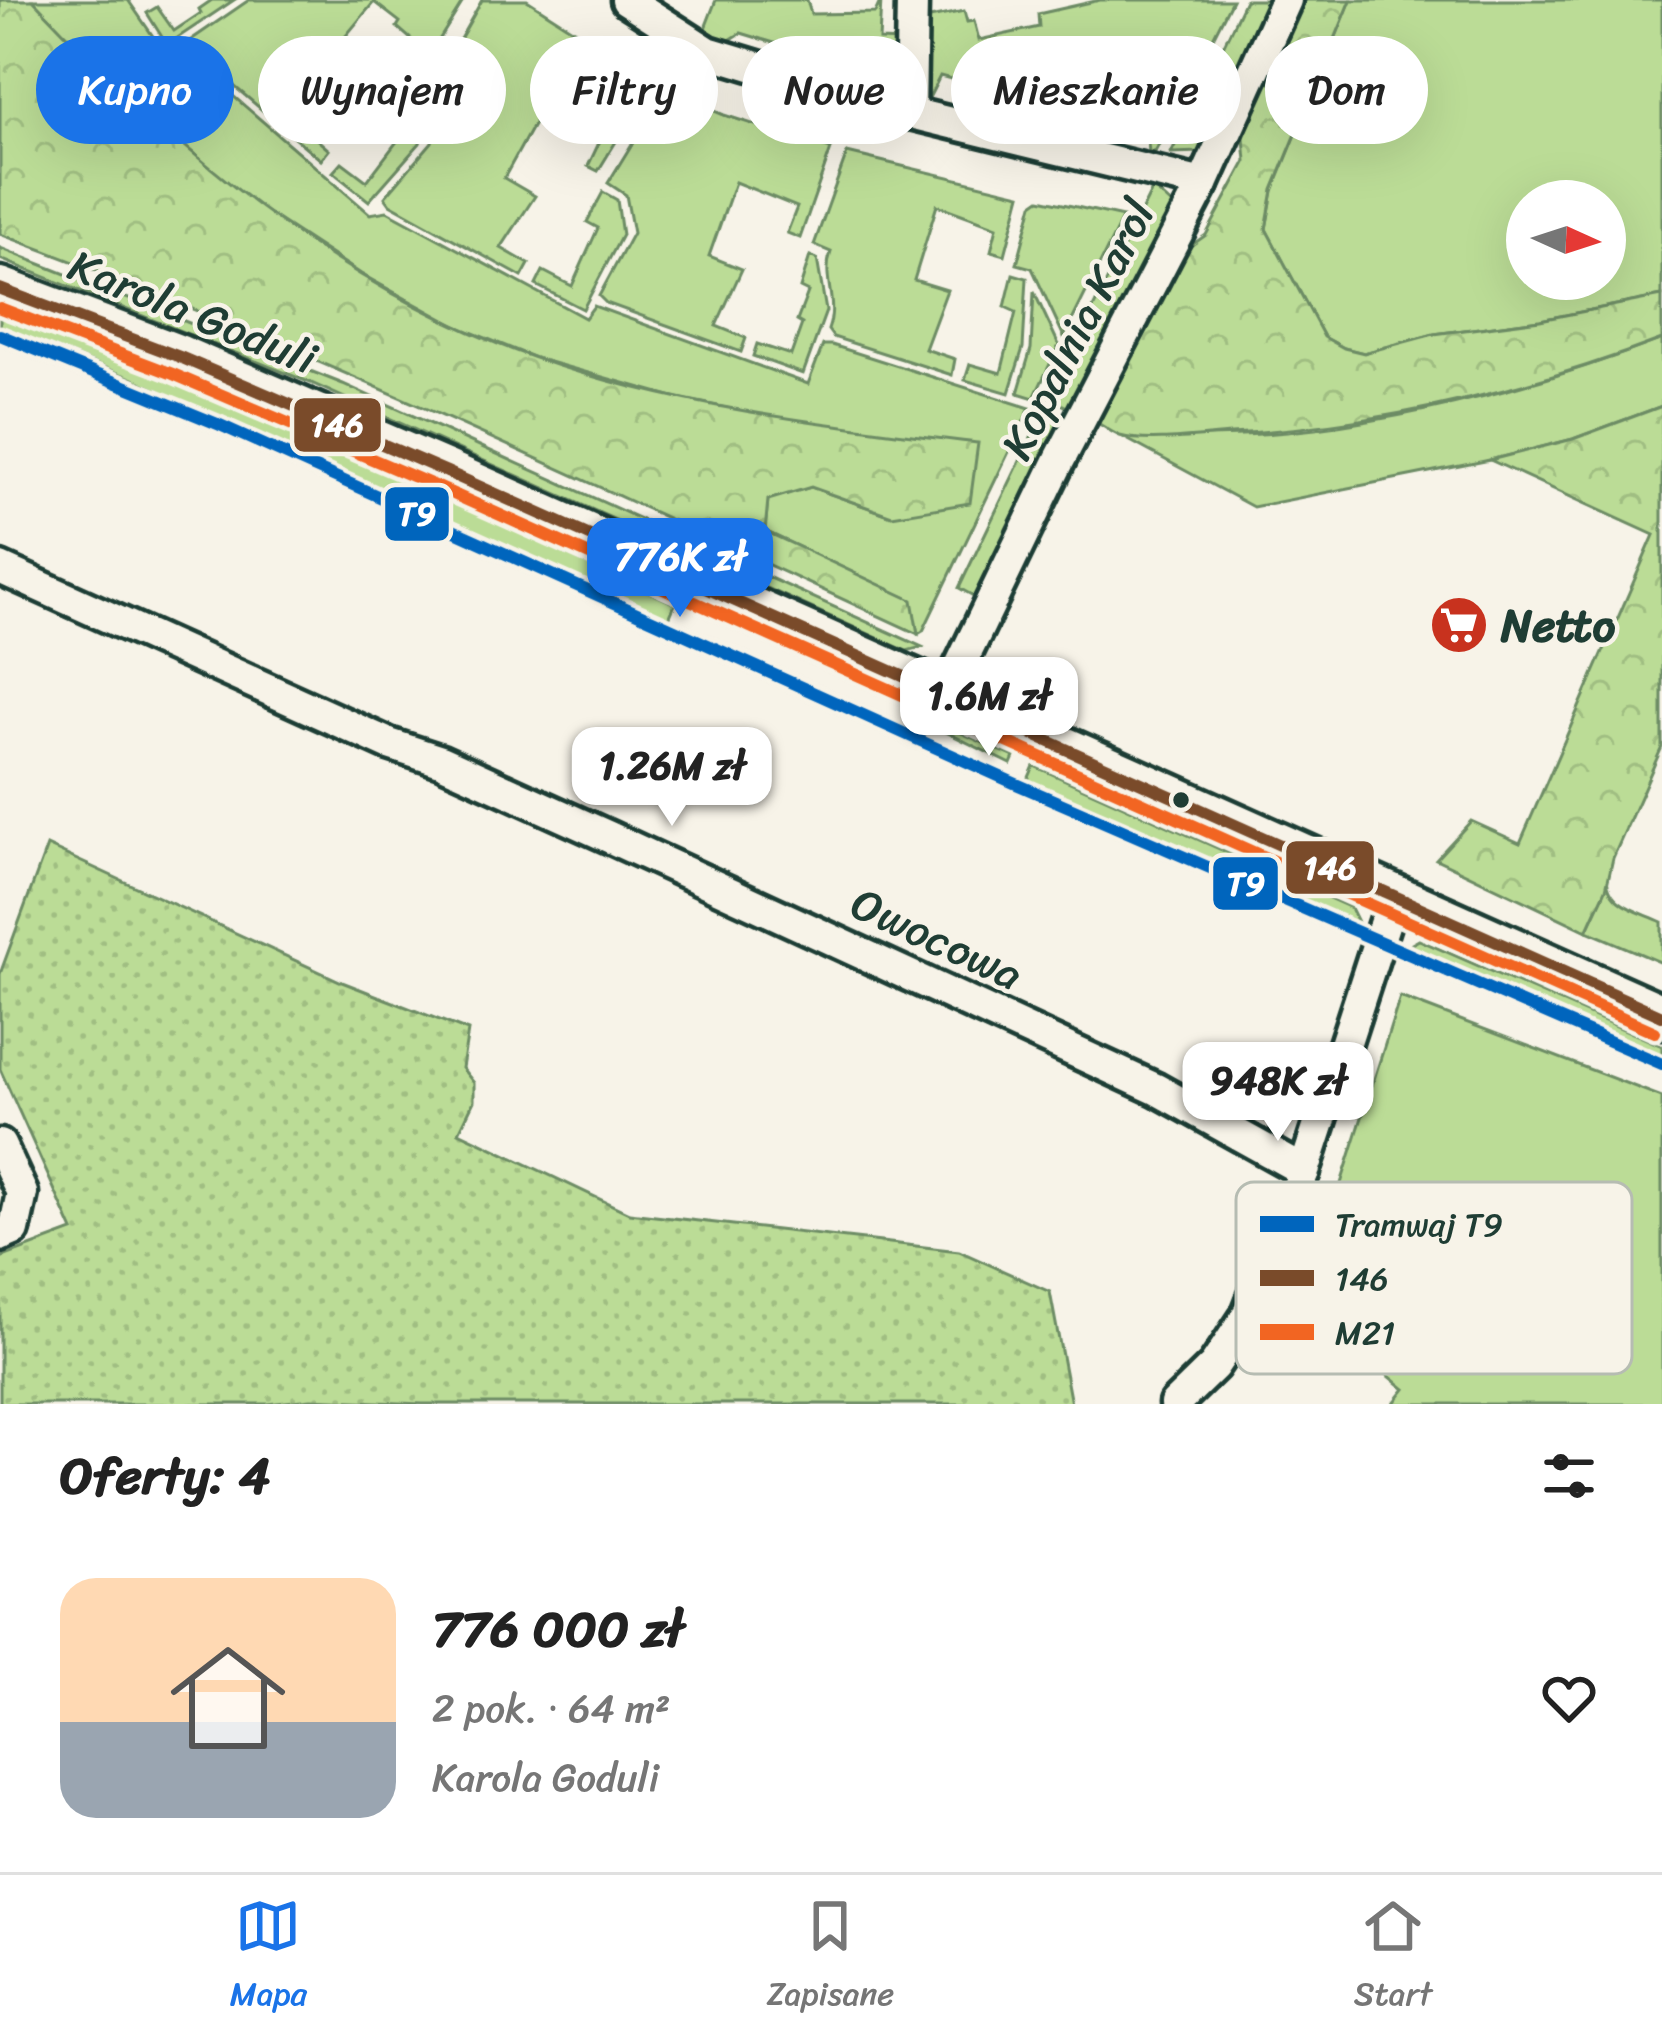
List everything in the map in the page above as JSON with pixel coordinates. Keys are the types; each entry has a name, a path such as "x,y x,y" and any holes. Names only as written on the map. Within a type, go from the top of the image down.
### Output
{"main road":[{"name":"Karola Goduli","path":"0,289 180,357 448,472 1662,1016"}],"street":[{"path":"627,0 708,52 742,62"},
{"path":"911,36 912,0"},
{"name":"Kopalnia Karol","path":"945,698 1060,459 1203,184 1286,0"},
{"path":"927,117 1203,184"},
{"name":"Owocowa","path":"0,568 389,744 441,761 588,827 1135,1079 1304,1171"},
{"path":"1300,1182 1393,897"},
{"path":"0,1145 22,1193 14,1230 0,1236"},
{"path":"1175,1404 1214,1366 1236,1333"}],"green space":[{"path":"0,0 33,0 68,36 36,36 36,144 183,144 262,208 391,293 460,328 586,375 697,402 978,443 970,503 892,516 811,487 768,500 765,531 912,600 918,634 348,375 0,234"},
{"path":"33,0 128,0 153,36 67,36"},
{"path":"212,0 234,0 180,36 161,36 147,13 157,7 174,31 201,13 199,9"},
{"path":"249,0 464,0 442,36 407,36 397,27 400,22 374,2 346,36 258,36 258,106 234,86 234,36 197,36"},
{"path":"482,0 527,0 583,36 530,36 530,131 504,178 535,196 501,248 529,264 522,277 385,197 430,144 506,144 506,36 462,36"},
{"path":"716,0 807,0 811,14 875,13 881,0 879,36 741,33 728,41 704,31"},
{"path":"1100,0 1232,0 1214,36 997,36 1039,27 1038,14"},
{"path":"1245,0 1272,0 1241,66 1241,36 1228,36"},
{"path":"1296,0 1351,0 1336,36 1281,36"},
{"path":"1351,0 1662,0 1662,296 1540,320 1434,334 1364,353 1324,337 1266,229 1273,191 1292,144 1428,144 1428,36 1336,36"},
{"path":"964,11 967,22 974,21 978,36 951,36 951,79 940,76 927,100 925,19"},
{"path":"1265,74 1265,144 1292,144 1273,190 1266,229 1324,337 1344,348 1364,353 1434,334 1540,320 1662,296 1662,339 1504,390 1396,414 1286,430 1160,439 1120,436 1096,422 1182,252 1206,235 1246,161 1243,127"},
{"path":"234,97 258,117 258,144 289,144 370,214 387,211 585,318 594,306 808,384 823,345 832,345 1030,408 918,634 911,600 765,531 768,499 811,487 892,516 775,418 677,398 535,358 456,326 361,274 239,194 183,144 234,144"},
{"path":"718,112 742,121 742,144 815,144 831,149 800,238 787,233 797,207 735,182 709,256 742,269 716,326 746,338 741,352 606,303 599,296 633,233 626,195 608,183 632,144 718,144"},
{"path":"302,144 322,144 329,150 321,160"},
{"path":"395,144 419,144 369,201 333,172 342,162 367,181"},
{"path":"599,144 614,144 598,171 588,166"},
{"path":"1176,144 1205,144 1202,152 1171,153"},
{"path":"847,153 1021,194 1005,255 991,251 997,227 937,205 914,280 947,290 925,349 955,359 952,375 833,337 828,330 831,252 814,245"},
{"path":"1153,188 1174,207 1072,410 1049,397"},
{"path":"603,192 617,200 622,235 583,309 536,285 543,271 572,286 598,228 587,222"},
{"path":"1040,199 1123,217 1064,337 1032,268 1017,264 1033,204"},
{"path":"0,248 343,384 922,647 907,651 311,383 0,259"},
{"path":"810,256 817,259 826,311 803,374 753,356 757,344 791,355 802,324 797,321 808,292 800,288"},
{"path":"1013,274 1027,278 1023,348 1009,393 965,380 970,364 1001,373 1016,312 1005,307"},
{"path":"1034,292 1059,345 1034,398 1018,393 1031,349"},
{"path":"0,314 256,416 675,604 668,621 131,378 0,327"},
{"path":"1662,339 1662,406 1573,439 1490,460 1253,507 1121,436 1242,435 1359,423 1491,394"},
{"path":"1662,406 1662,747 1587,931 1436,859 1471,821 1520,843 1654,535 1490,460 1573,439"},
{"path":"1045,409 1066,420 977,598 959,588"},
{"path":"944,725 1014,757 1011,764 942,730"},
{"path":"1034,766 1351,908 1360,926 1027,782"},
{"path":"47,846 342,982 468,1031 462,1068 474,1083 474,1101 459,1132 629,1213 959,1251 1050,1292 1071,1404 422,1404 311,1399 268,1404 0,1404 0,1258 73,1231 0,1069 0,974"},
{"path":"1607,873 1617,899 1662,922 1662,963 1587,931 1603,897"},
{"path":"1419,940 1662,1046 1662,1057 1408,946"},
{"path":"1400,997 1662,1097 1662,1404 1393,1404 1405,1389 1387,1374 1632,1374 1632,1182 1342,1182"}],"tram line":[{"name":"T9","path":"0,335 220,425 1014,783 1662,1064"}],"transit line":[{"name":"146","path":"0,289 180,357 447,472 1662,1016"},
{"name":"M21","path":"0,308 173,374 440,488 1655,1032"}],"place":[{"name":"Netto","path":"1459,625"}]}
